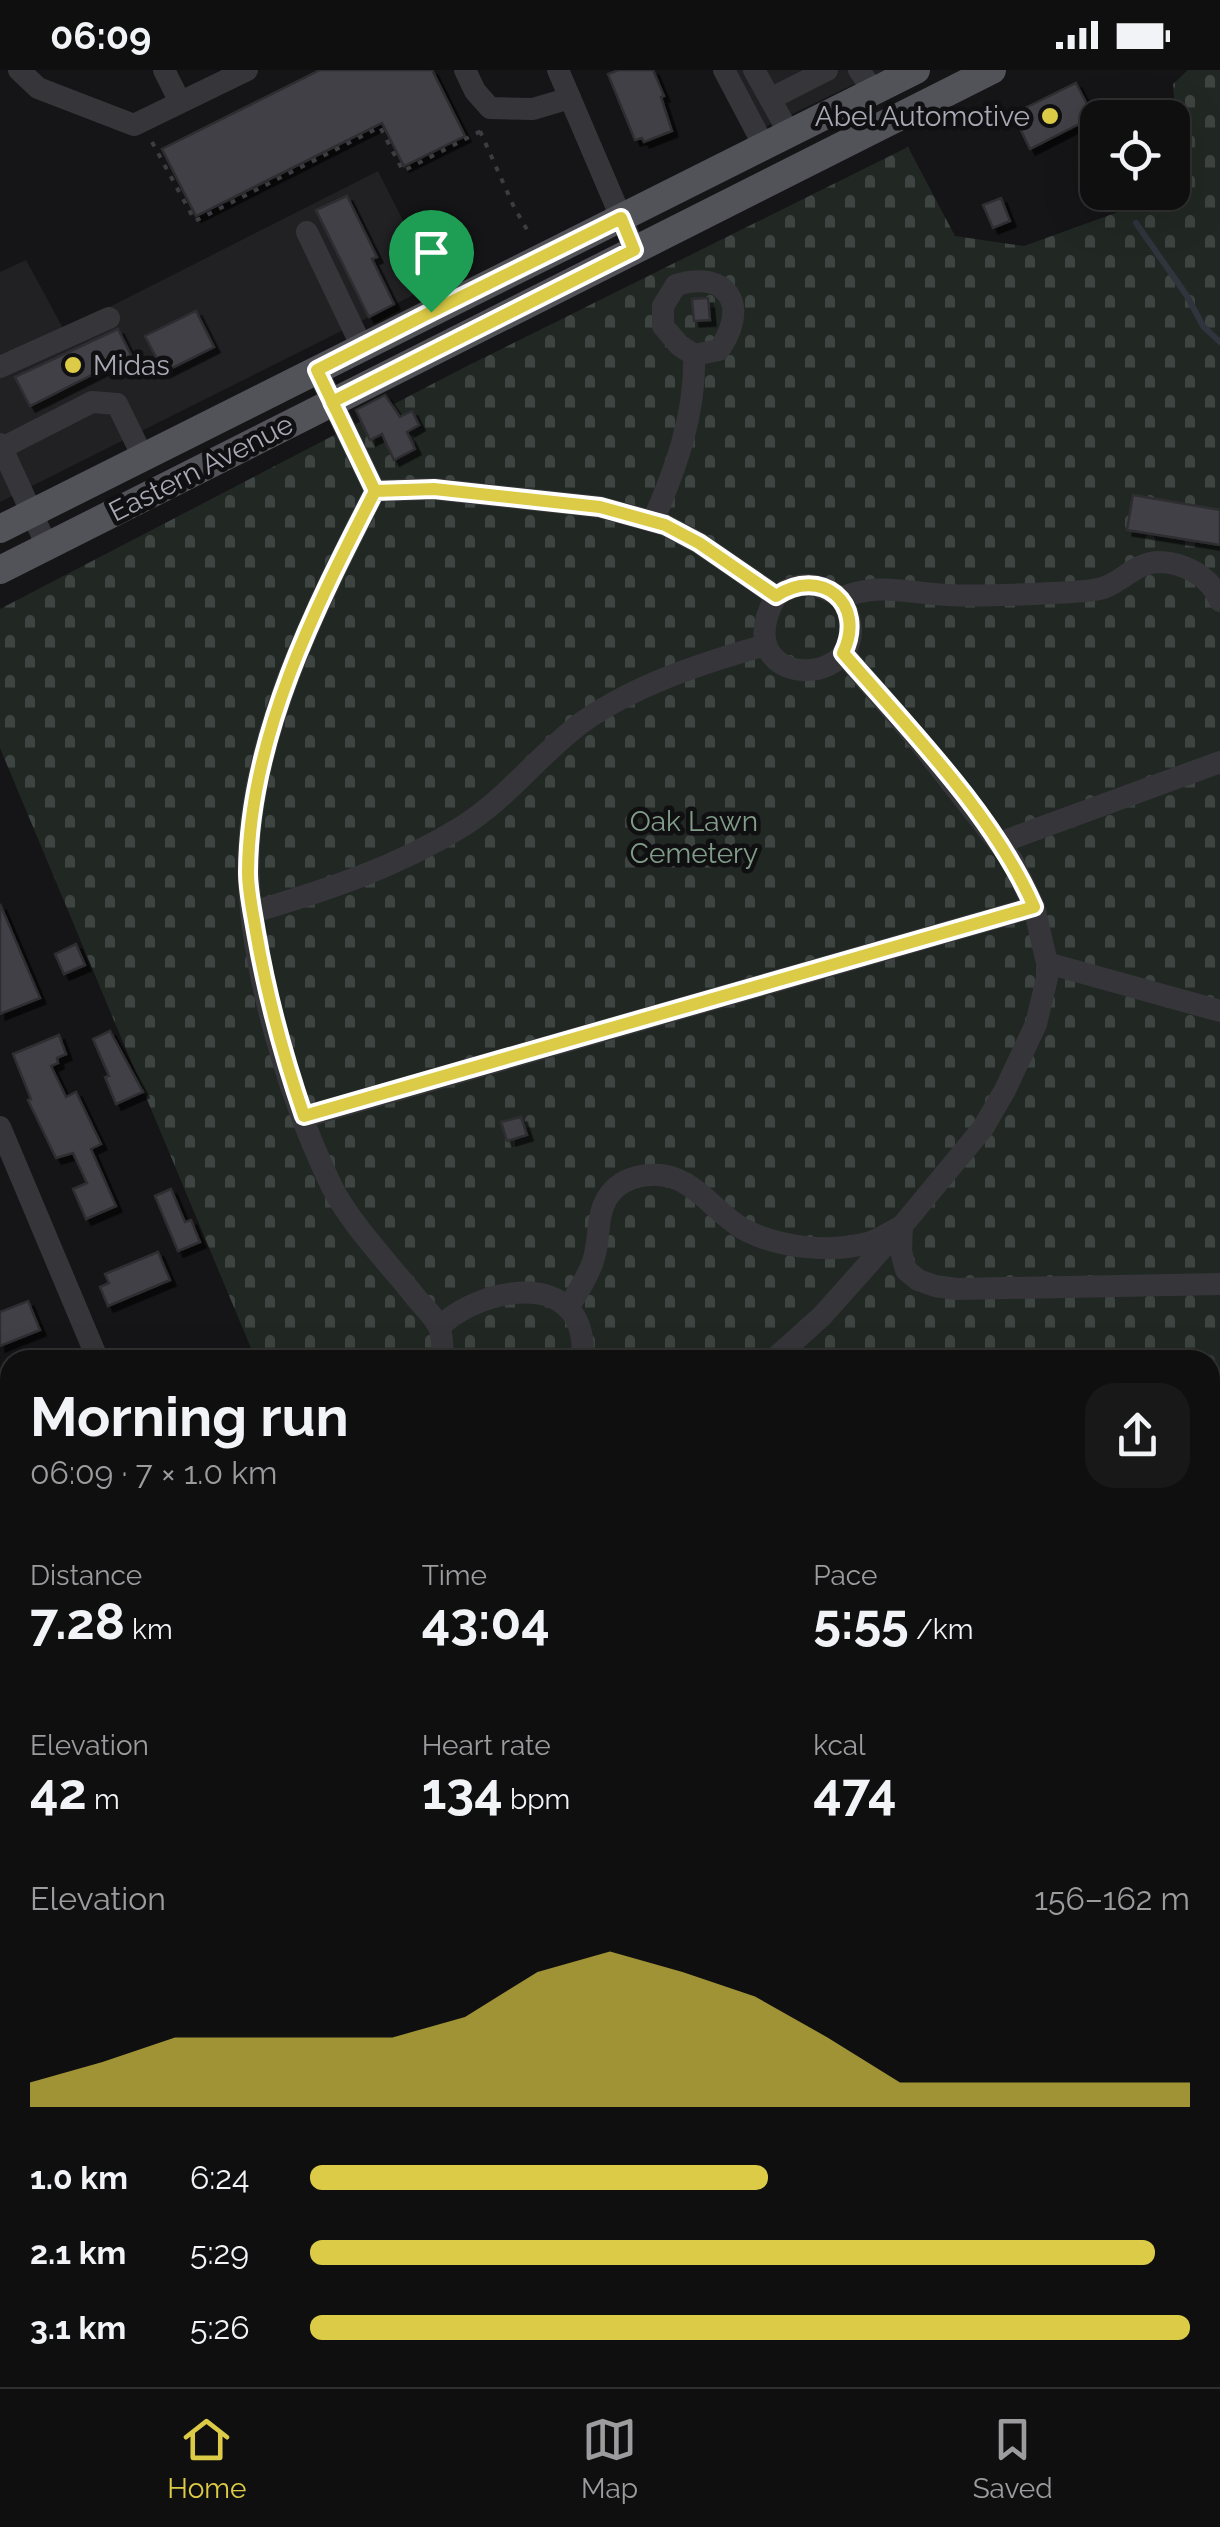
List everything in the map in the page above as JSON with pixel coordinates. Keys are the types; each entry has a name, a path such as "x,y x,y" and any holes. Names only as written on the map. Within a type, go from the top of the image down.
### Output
{"main road":[{"name":"Eastern Avenue","path":"0,528 776,140 866,81 916,70"},
{"name":"Eastern Avenue","path":"0,570 980,73"}],"street":[{"path":"19,70 38,88 134,125 246,70"},
{"path":"164,70 180,102"},
{"path":"465,70 475,91 490,108 533,109 570,98"},
{"path":"558,70 634,250"},
{"path":"724,70 776,140"},
{"path":"754,70 770,99 776,140"},
{"path":"770,99 827,70"},
{"path":"307,232 362,347"},
{"path":"0,367 109,318"},
{"path":"653,522 677,465 695,384 694,355"},
{"path":"317,370 375,491"},
{"path":"47,546 1,446 92,402 117,404 143,456"},
{"path":"375,491 434,489 600,507 653,522 699,543 776,596"},
{"path":"375,491 312,622 272,728 250,829 248,875 277,1038 332,1186 348,1212 440,1328 443,1350"},
{"path":"840,598 877,588 950,595 1092,590 1108,587 1140,566 1158,562 1190,569 1216,590 1220,601"},
{"path":"807,584 826,588 840,598 851,625 843,653 823,669 805,672 787,667 775,658 766,644 764,618 776,596 789,587 807,584"},
{"path":"253,912 338,887 416,853 501,798 551,750 598,713 694,668 766,644"},
{"path":"784,1350 822,1316 983,1128 1006,1090 1036,1024 1047,978 1034,907 1012,860 918,740 843,653"},
{"path":"999,843 1220,762"},
{"path":"304,1116 1034,907"},
{"path":"1047,963 1220,1011"},
{"path":"0,1127 94,1350"},
{"path":"568,1308 594,1260 601,1211 608,1195 634,1176 659,1174 678,1178 699,1190 746,1230 782,1243 837,1248 870,1242 902,1226"},
{"path":"902,1226 900,1252 906,1270 934,1286 957,1289 1220,1284"},
{"path":"440,1328 452,1315 471,1305 530,1293 568,1308 578,1322 582,1350"}],"path":[{"path":"152,134 150,139 195,222 380,128 403,171 481,131 532,239"}],"shaded area":[{"path":"734,70 884,70 765,127"},
{"path":"378,171 435,284 0,502 0,272 26,260 64,330"}],"green space":[{"name":"Oak Lawn Cemetery","path":"1188,70 1220,70 1220,1350 252,1350 0,748 0,609 469,365 908,147 955,236 1024,246 1123,210 1190,210 1190,100 1174,100 1173,84"}],"building":[{"path":"320,70 432,70 465,136 404,166 382,123 196,216 162,149"},
{"path":"619,70 653,70 672,131 644,142 642,138 635,140 608,74"},
{"name":"Abel Automotive","path":"1076,83 1085,100 1080,100 1080,124 1030,149 1013,114"},
{"path":"347,196 377,257 372,259 394,304 369,317 316,210"},
{"path":"1001,198 1010,221 993,228 983,205"},
{"path":"708,298 710,320 694,321 692,299"},
{"path":"196,311 214,347 164,372 145,336"},
{"name":"Midas","path":"118,329 131,355 30,406 15,377"},
{"path":"385,395 400,417 412,411 419,425 407,432 415,449 394,460 382,434 370,440 356,410"},
{"path":"1133,495 1220,510 1220,545 1127,530"},
{"path":"0,904 40,998 0,1014"},
{"path":"76,944 85,965 64,974 55,954"},
{"path":"110,1031 143,1092 116,1104 93,1039"},
{"path":"59,1035 66,1054 51,1066 66,1097 76,1092 101,1144 91,1149 116,1206 86,1219 73,1189 87,1183 73,1153 56,1158 28,1100 31,1099 13,1054"},
{"path":"521,1117 527,1135 507,1141 501,1122"},
{"path":"171,1189 185,1222 191,1220 200,1242 178,1251 155,1196"},
{"path":"158,1252 170,1280 108,1306 100,1287 109,1283 105,1274"},
{"path":"28,1301 40,1330 0,1346 0,1312"}],"waterway":[{"path":"1136,223 1203,326 1220,342"}],"place":[{"name":"Abel Automotive","path":"1050,116"},
{"name":"Midas","path":"73,365"}],"route":[{"path":"431,312 317,370 332,402 375,491 312,622 272,728 250,829 248,875 266,992 304,1116 1034,907 1012,860 918,740 843,653 851,625 848,612 840,598 826,588 807,584 789,587 776,596 699,543 665,525 600,507 434,489 375,491 338,414 332,402 634,250 621,218 431,312"}]}
